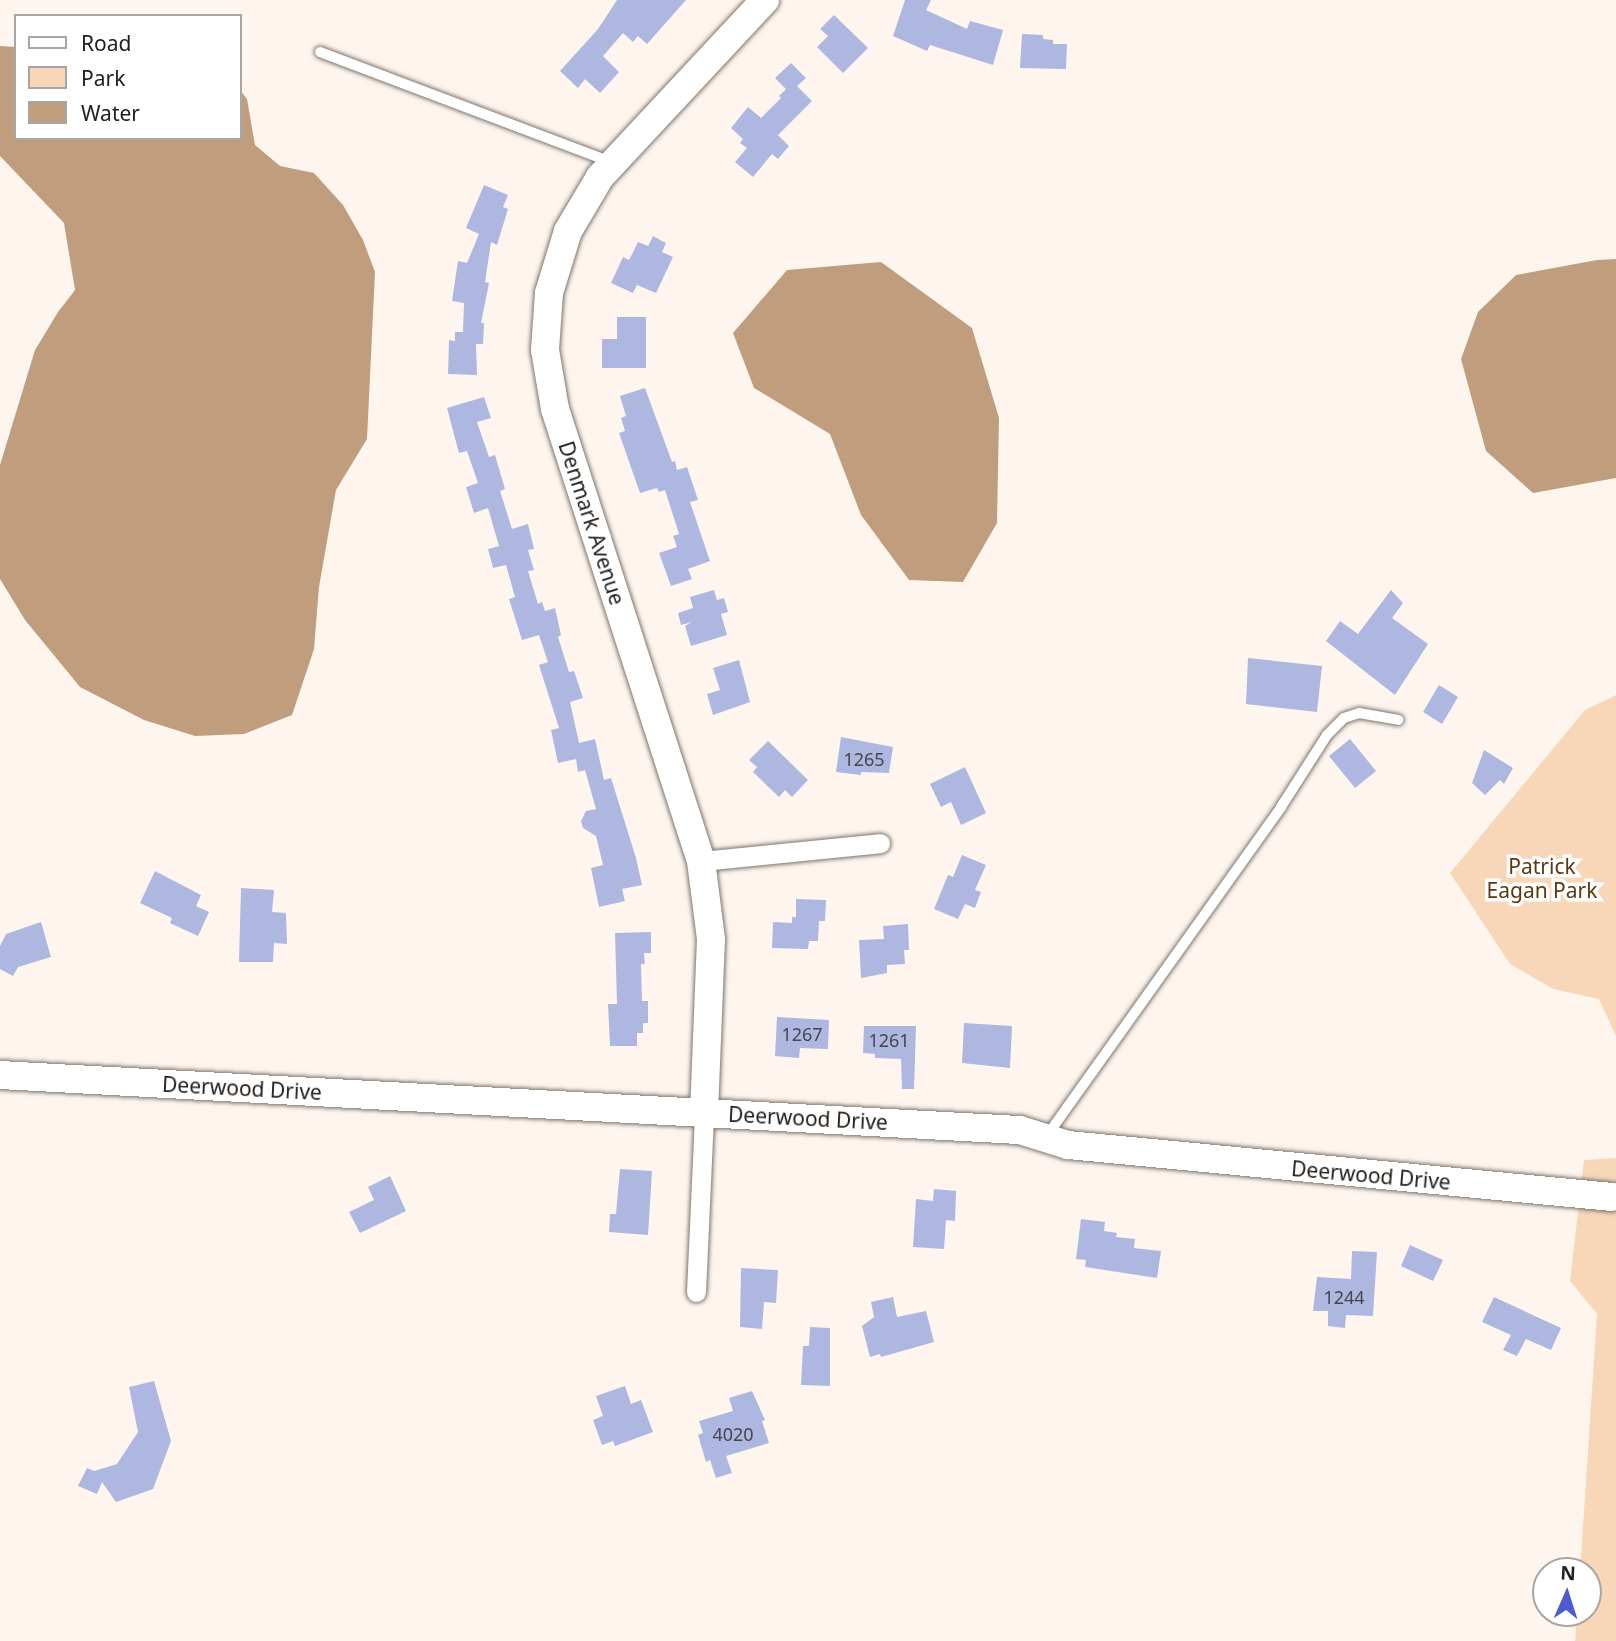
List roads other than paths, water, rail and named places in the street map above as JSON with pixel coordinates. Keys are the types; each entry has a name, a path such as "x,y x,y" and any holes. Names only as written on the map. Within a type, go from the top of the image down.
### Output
{"street":[{"name":"Denmark Avenue","path":"704,1113 711,939 701,861 555,409 545,350 549,293 568,231 600,177 765,0"},
{"path":"701,861 880,844"},
{"name":"Deerwood Drive","path":"0,1075 1020,1130 1069,1145 1612,1197"},
{"path":"696,1292 704,1113"}],"lane":[{"path":"320,52 614,163"},
{"path":"1045,1138 1281,807 1327,735 1344,718 1359,713 1398,720"}],"water":[{"path":"0,46 14,47 14,140 242,140 242,93 247,99 255,145 280,166 314,173 343,205 363,240 375,272 367,439 336,490 319,587 314,649 292,715 244,734 195,736 144,720 80,687 25,620 0,579 0,465 35,350 75,290 64,223 0,156"},
{"path":"1616,259 1616,478 1533,493 1486,451 1461,359 1478,312 1516,275"},
{"path":"881,262 972,328 999,418 997,523 963,582 909,580 861,515 830,434 754,388 733,333 787,270"}],"park label":[{"name":"Patrick Eagan Park","path":"1542,878"}]}
